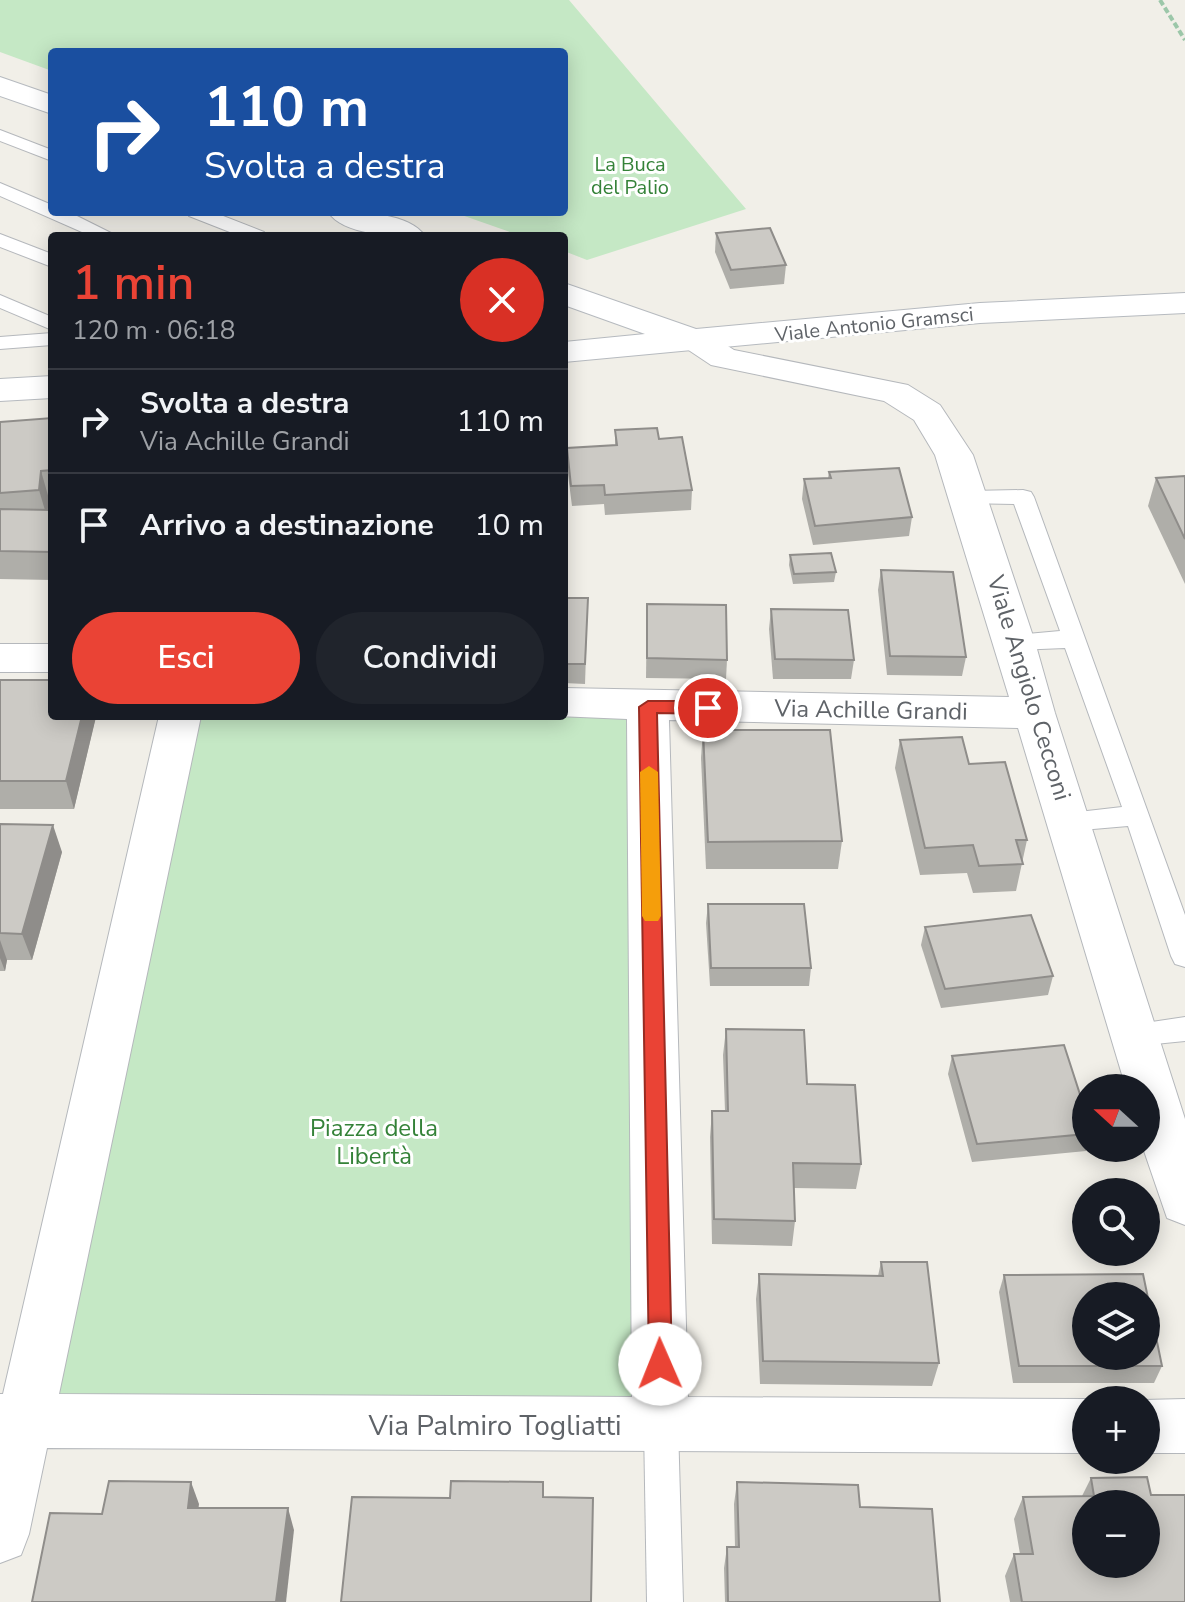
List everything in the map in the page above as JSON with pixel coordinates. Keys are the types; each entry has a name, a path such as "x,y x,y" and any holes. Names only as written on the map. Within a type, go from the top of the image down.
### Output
{"street":[{"path":"0,86 48,104"},
{"path":"355,216 398,232"},
{"name":"Viale Angiolo Cecconi","path":"568,294 699,342 723,358 895,393 927,413 954,455 970,498 1185,1202"},
{"name":"Viale Antonio Gramsci","path":"568,352 699,342 980,313 1185,303"},
{"path":"0,390 48,387"},
{"path":"0,658 48,658"},
{"name":"Via Achille Grandi","path":"568,703 1034,713"},
{"path":"648,707 661,1426"},
{"path":"0,1534 12,1421 179,720"},
{"name":"Via Palmiro Togliatti","path":"12,1421 1072,1426"},
{"path":"1160,1426 1185,1426"}],"lane":[{"path":"0,135 48,154"},
{"path":"0,189 48,210"},
{"path":"61,216 98,232"},
{"path":"206,216 247,232"},
{"path":"0,240 48,259"},
{"path":"0,301 48,322"},
{"path":"0,343 48,339"},
{"path":"970,498 1023,497 1138,815 1185,956"},
{"path":"1015,642 1074,639"},
{"path":"1070,821 1138,815"},
{"path":"1135,1034 1185,1029"},
{"path":"661,1426 665,1602"}],"path":[{"path":"1160,0 1185,40"}],"green space":[{"name":"La Buca del Palio","path":"0,0 569,0 746,209 587,260 568,253 568,232 510,232 464,216 568,216 568,48 48,48 48,70 0,52"},
{"name":"Piazza della Libertà","path":"648,707 661,1426 25,1421 179,720 568,720 568,716"}],"building":[{"path":"770,228 786,265 731,270 716,233"},
{"path":"48,418 48,470 41,471 39,490 0,493 0,422"},
{"path":"657,428 659,439 682,437 692,490 605,495 604,485 571,486 568,448 617,445 615,430"},
{"path":"899,468 912,517 815,526 804,479 831,478 829,472"},
{"path":"1185,476 1185,539 1156,478"},
{"path":"0,509 48,510 48,552 0,551"},
{"path":"831,553 836,572 794,574 790,555"},
{"path":"881,570 953,572 966,657 890,656"},
{"path":"568,598 588,598 585,664 568,664"},
{"path":"647,604 726,605 727,660 647,658"},
{"path":"771,609 848,610 854,660 775,659"},
{"path":"0,680 48,680 48,720 81,720 66,781 0,781"},
{"path":"703,730 830,730 842,841 708,842"},
{"path":"962,737 969,764 1005,762 1027,840 1016,840 1023,864 979,866 973,845 925,848 900,740"},
{"path":"0,824 53,825 22,934 0,933"},
{"path":"708,904 804,904 811,968 711,968"},
{"path":"1031,915 1053,976 945,989 925,927"},
{"path":"726,1029 804,1030 807,1084 855,1085 861,1164 793,1163 795,1221 714,1219 712,1111 728,1111"},
{"path":"1064,1045 1073,1074 1072,1135 977,1144 952,1056"},
{"path":"881,1262 927,1262 939,1363 763,1361 759,1274 883,1276"},
{"path":"1143,1274 1145,1282 1072,1282 1072,1366 1019,1366 1004,1275"},
{"path":"1147,1477 1150,1490 1093,1490 1091,1478"},
{"path":"109,1481 191,1482 188,1508 288,1508 276,1602 32,1602 50,1513 102,1514"},
{"path":"451,1481 543,1482 543,1497 593,1498 591,1602 341,1602 352,1497 450,1498"},
{"path":"737,1482 858,1485 860,1507 932,1509 940,1602 728,1602 727,1547 739,1547"},
{"path":"1160,1495 1185,1495 1185,1602 1022,1602 1014,1554 1033,1554 1023,1497 1072,1496 1072,1578 1160,1578"}],"slow traffic":[{"path":"649,772 651,916"}],"route":[{"path":"660,1364 648,707 708,708"}]}
